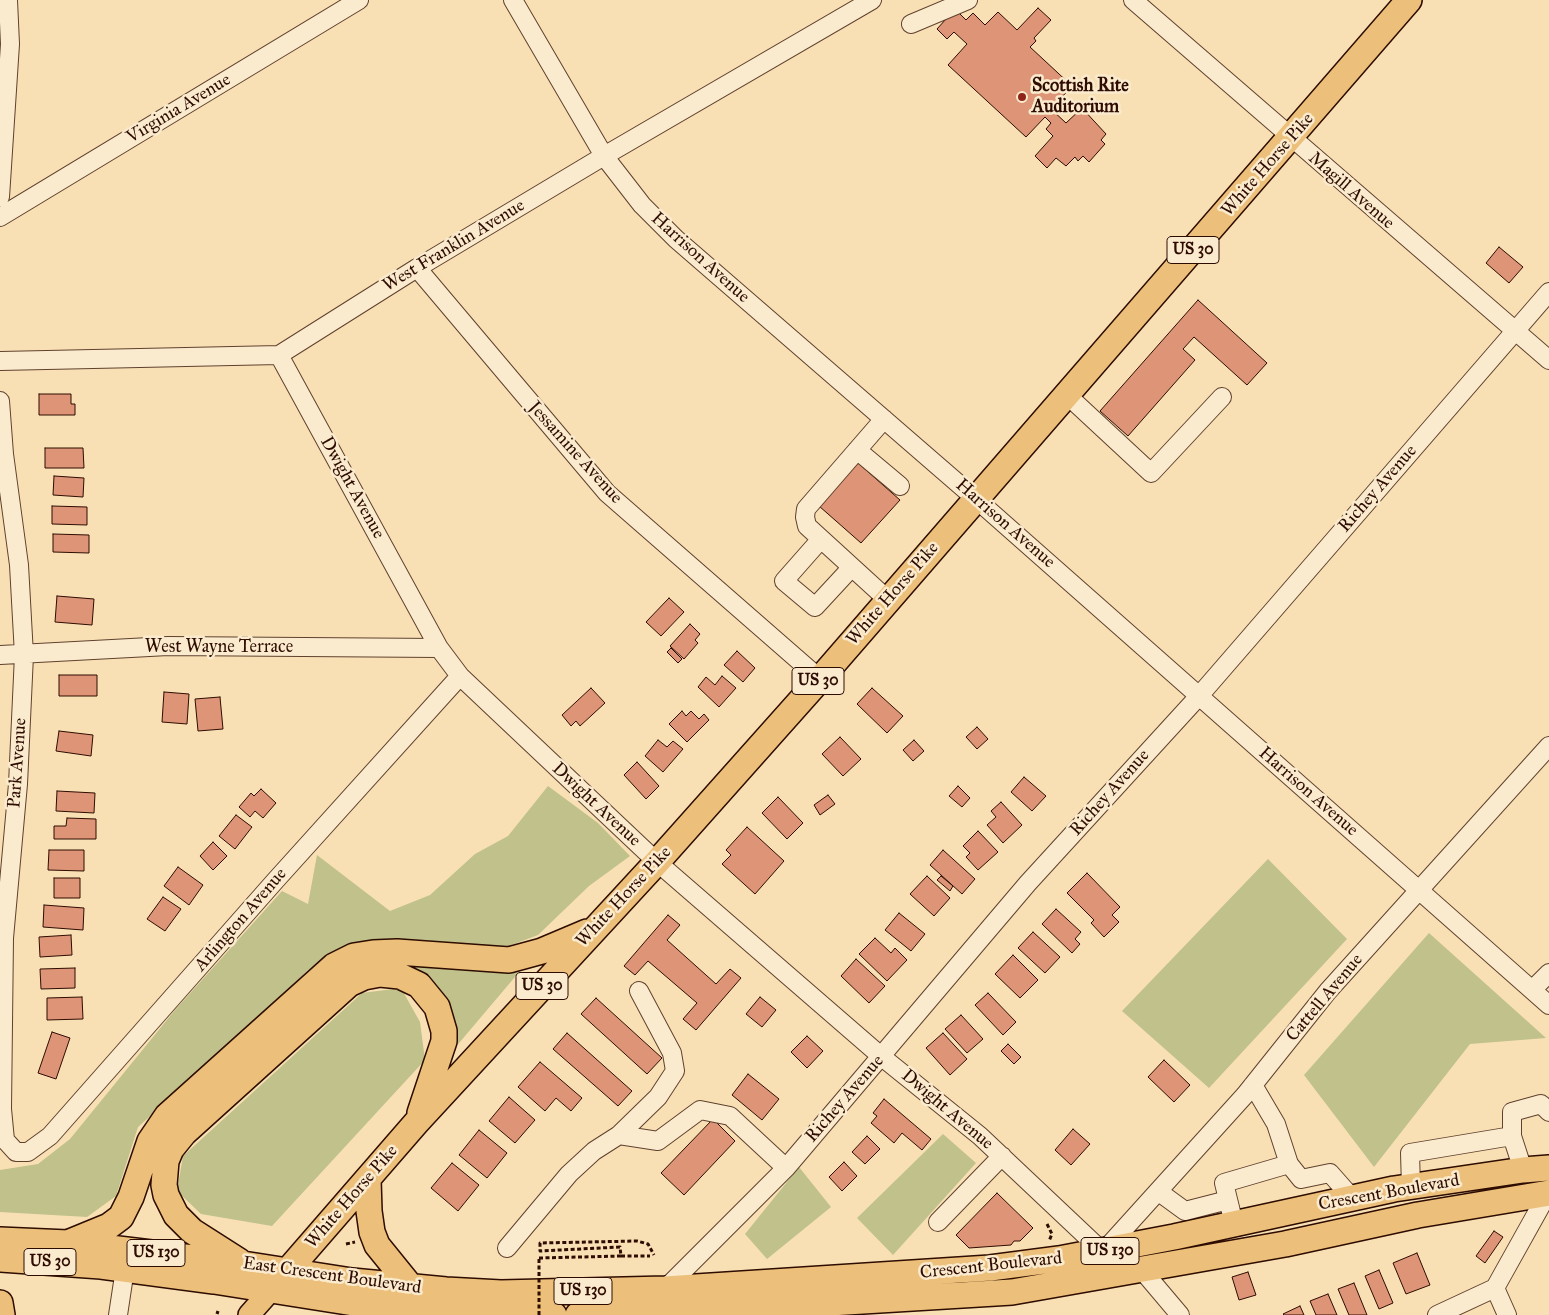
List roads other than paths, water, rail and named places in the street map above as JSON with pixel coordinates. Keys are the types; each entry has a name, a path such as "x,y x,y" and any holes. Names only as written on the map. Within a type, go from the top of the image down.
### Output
{"highway":[{"name":"White Horse Pike","path":"271,1290 416,1123 656,862 820,679 1291,138 1405,1"},
{"path":"68,1243 109,1226 121,1217 131,1197 150,1141 167,1116 334,966 354,956 396,952 509,960 542,951 594,929"},
{"path":"243,1264 192,1231 171,1208 164,1185 166,1161 171,1149 184,1133 342,990 364,977 390,974 410,980 430,996 441,1017 444,1031 442,1053 416,1123"},
{"name":"Crescent Boulevard","path":"664,1288 990,1268 1103,1252 1411,1187 1523,1170 1549,1168"},
{"path":"368,1179 369,1211 376,1245 411,1287"},
{"name":"Crescent Boulevard","path":"647,1314 1012,1292 1142,1270 1189,1259 1285,1244 1418,1215 1549,1193"},
{"name":"East Crescent Boulevard","path":"0,1240 68,1243 243,1264 352,1281 411,1287 501,1292 664,1288"},
{"name":"East Crescent Boulevard","path":"0,1259 125,1269 386,1308 455,1314 554,1315"},
{"path":"326,1298 351,1315"},
{"path":"0,1303 2,1315"},
{"name":"US 130","path":"578,1315 647,1314"}],"main road":[{"name":"White Horse Pike","path":"249,1315 271,1290"}],"street":[{"path":"0,197 10,44 8,0"},
{"name":"Virginia Avenue","path":"0,217 359,0"},
{"name":"Harrison Avenue","path":"513,0 604,156 642,205 676,239 976,499 1549,1005"},
{"name":"West Franklin Avenue","path":"279,355 417,268 604,156 872,0"},
{"path":"911,24 968,0"},
{"name":"Magill Avenue","path":"1132,0 1549,360"},
{"name":"Jessamine Avenue","path":"417,268 607,493 820,679"},
{"name":"Richey Avenue","path":"664,1288 786,1168 1028,883 1199,696 1549,292"},
{"path":"0,361 279,355"},
{"name":"Dwight Avenue","path":"279,355 438,648 460,676 656,862 882,1057 1002,1156 1103,1252"},
{"path":"1067,395 1151,473 1222,398"},
{"name":"Park Avenue","path":"0,401 4,454 19,565 24,654 18,784 2,938 2,1109 5,1140 16,1152"},
{"path":"884,419 806,509 807,526 888,600"},
{"path":"857,450 900,486"},
{"path":"821,539 784,581 815,607 852,567"},
{"name":"West Wayne Terrace","path":"0,655 168,646 438,648"},
{"name":"Arlington Avenue","path":"16,1152 28,1152 50,1136 275,880 460,676"},
{"name":"Cattell Avenue","path":"1103,1252 1159,1192 1253,1084 1328,991 1549,746"},
{"path":"1533,989 1549,973"},
{"path":"507,1248 569,1174 594,1151 619,1135 658,1097 675,1071 672,1053 639,991"},
{"path":"1253,1084 1276,1124 1289,1164 1301,1179 1330,1173 1352,1198"},
{"path":"1523,1170 1512,1136 1512,1112 1541,1104 1549,1112"},
{"path":"619,1135 658,1141 700,1110 730,1116 786,1168"},
{"path":"1411,1187 1410,1152 1512,1136"},
{"path":"938,1222 1002,1156"},
{"path":"1234,1224 1224,1183 1289,1164"},
{"path":"1159,1192 1185,1212 1228,1200"},
{"path":"1437,1315 1495,1288 1549,1193"},
{"path":"118,1315 125,1269"},
{"path":"1142,1270 1180,1315"},
{"path":"1495,1288 1507,1315"}],"place":[{"name":"Scottish Rite Auditorium","path":"1022,97"}]}
